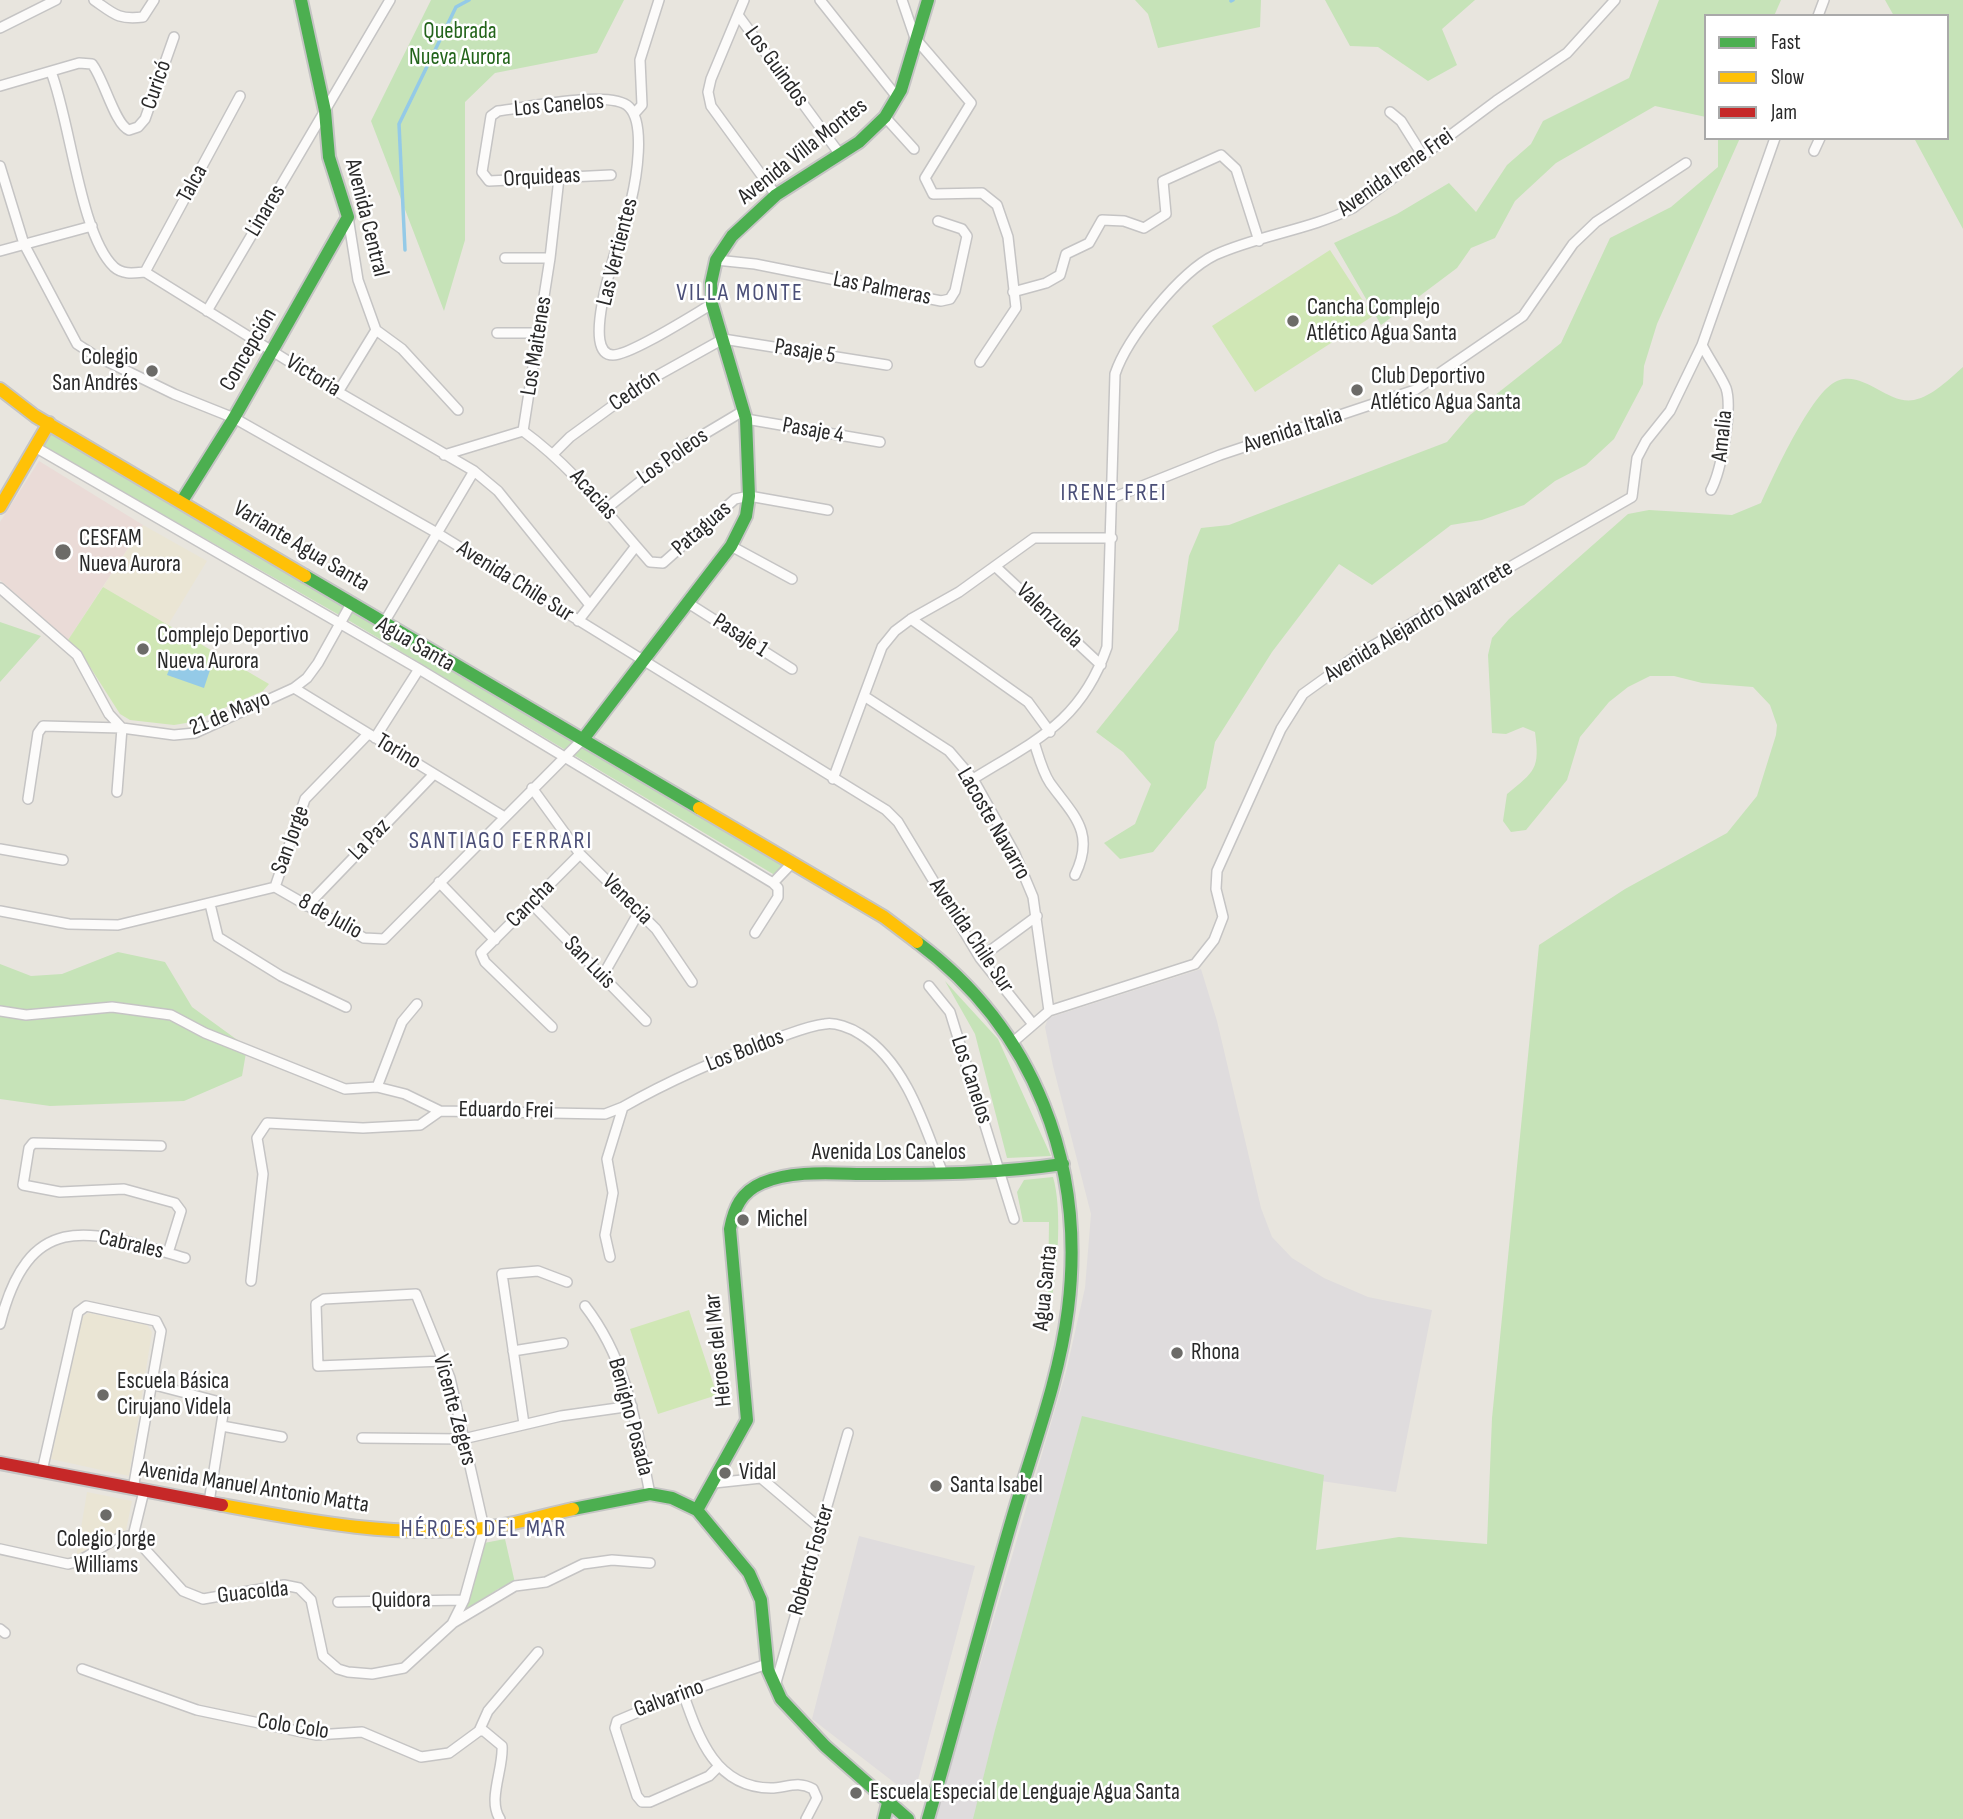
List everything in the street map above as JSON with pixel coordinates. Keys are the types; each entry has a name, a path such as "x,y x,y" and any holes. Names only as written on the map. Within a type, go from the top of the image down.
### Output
{"main road":[{"name":"Avenida Central","path":"301,0 325,111 329,156 348,217"},
{"name":"Avenida Villa Montes","path":"584,738 641,660 731,546 746,516 749,496 745,415 712,304 711,283 716,260 732,236 776,195 868,135 885,117 897,97 928,0"},
{"name":"Concepción","path":"182,501 234,418 348,217"},
{"name":"Variante Agua Santa","path":"0,388 49,423 584,738"},
{"path":"0,507 49,423"},
{"name":"Agua Santa","path":"584,738 793,862 926,947 966,982 1013,1042 1047,1109 1063,1164 1073,1240 1071,1288 1064,1335 928,1819"},
{"name":"Avenida Los Canelos","path":"732,1214 751,1188 773,1178 1001,1174 1063,1164"},
{"name":"Héroes del Mar","path":"697,1510 747,1420 732,1269 732,1214"},
{"name":"Avenida Manuel Antonio Matta","path":"0,1463 139,1490 382,1530 484,1528 650,1494 673,1498 697,1510 739,1559 755,1587 761,1600 767,1664 775,1688 799,1721 908,1819"},
{"path":"884,1819 888,1802"}],"street":[{"path":"0,28 56,0"},
{"path":"94,0 119,18 143,17 151,3"},
{"name":"Linares","path":"206,311 390,0"},
{"path":"634,114 642,105 640,60 659,0"},
{"path":"744,0 708,92 711,106 776,195"},
{"path":"820,0 897,97"},
{"path":"902,0 915,38 971,103 925,178 933,194 982,193 998,205 1008,237 1016,308 980,362"},
{"name":"Avenida Irene Frei","path":"973,779 1050,732 1081,701 1101,665 1107,647 1115,374 1123,352 1140,327 1193,272 1213,256 1328,221 1353,208 1573,48 1615,0"},
{"name":"Los Guindos","path":"738,15 839,153"},
{"name":"Curicó","path":"51,72 83,62 92,64 102,77 120,122 129,130 138,127 145,119 174,37"},
{"path":"0,86 51,72"},
{"name":"Victoria","path":"51,72 60,93 92,226 115,268 123,273 145,272 338,392 474,471 498,491 589,604"},
{"name":"Talca","path":"145,272 240,96"},
{"name":"Los Canelos","path":"488,126 491,116 498,111 584,100 619,101 629,106 634,114"},
{"path":"1390,112 1401,121 1423,156"},
{"name":"Las Vertientes","path":"634,114 638,130 636,174 603,295 601,347 606,354 614,355 712,304"},
{"path":"885,117 914,149"},
{"name":"Orquideas","path":"488,126 484,178 489,181 611,175"},
{"name":"Avenida Alejandro Navarrete","path":"1013,1042 1049,1011 1195,964 1214,940 1223,917 1216,888 1217,871 1281,729 1303,694 1360,653 1632,497 1637,458 1646,441 1670,411 1702,345 1773,140"},
{"path":"1814,151 1818,140"},
{"path":"1013,292 1046,283 1060,275 1066,254 1088,243 1102,220 1124,221 1144,228 1166,214 1163,181 1221,155 1236,169 1259,241"},
{"name":"Avenida Italia","path":"1112,498 1220,454 1415,390 1524,316 1573,244 1596,222 1686,163"},
{"name":"Avenida Chile Sur","path":"0,166 24,244 77,344 174,394 234,418 437,534 886,810 898,822 980,958 1032,1023"},
{"name":"Los Maitenes","path":"523,431 550,258 559,178"},
{"name":"Avenida Central","path":"348,217 358,280 376,330"},
{"name":"Las Palmeras","path":"716,260 755,264 941,301 950,299 955,291 967,236 962,229 938,221"},
{"path":"0,251 92,226"},
{"path":"505,258 550,258"},
{"path":"338,392 376,330 402,349 458,410"},
{"path":"497,333 539,333"},
{"name":"Pasaje 5","path":"723,339 887,365"},
{"name":"Cedrón","path":"554,453 570,437 644,383 723,339"},
{"name":"Amalia","path":"1702,345 1727,390 1727,414 1718,476 1711,490"},
{"name":"Pasaje 4","path":"745,415 880,442"},
{"name":"Los Poleos","path":"607,508 686,445 745,415"},
{"path":"444,455 523,431"},
{"name":"Acacias","path":"523,431 554,453 607,508 636,546 656,565"},
{"name":"Agua Santa","path":"35,447 339,626 419,669 773,883"},
{"path":"385,621 474,471"},
{"path":"749,496 828,510"},
{"name":"Pataguas","path":"656,565 663,563 726,505 749,496"},
{"path":"833,779 882,647 895,631 997,568 1023,544 1034,538 1112,538"},
{"path":"578,621 636,546"},
{"path":"731,546 792,579"},
{"name":"Valenzuela","path":"997,568 1101,665"},
{"path":"0,588 77,654 108,713 122,728 117,792"},
{"name":"21 de Mayo","path":"28,799 39,728 122,728 174,735 195,733 294,688 307,678 352,601"},
{"name":"Pasaje 1","path":"688,603 792,669"},
{"path":"911,619 1028,702 1050,732"},
{"name":"San Jorge","path":"275,887 305,799 372,736 419,669"},
{"name":"Torino","path":"294,688 503,816"},
{"name":"Lacoste Navarro","path":"864,696 949,751 973,779 1015,854 1033,897 1049,1011"},
{"name":"8 de Julio","path":"0,911 69,924 118,925 275,887 364,938 384,939 503,816 584,738"},
{"path":"1034,742 1047,777 1080,826 1084,849 1075,875"},
{"name":"La Paz","path":"307,905 434,774"},
{"name":"Venecia","path":"532,788 580,854 670,947 692,982"},
{"path":"0,849 63,860"},
{"name":"Cancha","path":"552,1027 485,962 481,953 580,854"},
{"path":"755,933 778,897 778,888 773,883 793,862"},
{"path":"439,883 495,940"},
{"path":"210,904 218,937 281,976 346,1007"},
{"name":"San Luis","path":"532,904 646,1021"},
{"path":"602,976 639,912"},
{"path":"980,958 1037,916"},
{"name":"Los Canelos","path":"929,986 950,1012 1014,1219"},
{"path":"377,1087 402,1022 417,1004"},
{"path":"0,1011 26,1015 112,1007 171,1015 205,1033 345,1088 377,1087 405,1094 440,1111"},
{"name":"Los Boldos","path":"623,1107 721,1057 828,1023 861,1034 894,1069 923,1123 943,1174"},
{"path":"610,1256 605,1235 613,1193 607,1159 623,1107"},
{"name":"Eduardo Frei","path":"251,1280 264,1174 257,1138 267,1124 363,1128 420,1125 440,1111 605,1114 623,1107"},
{"path":"161,1146 33,1143 29,1148 23,1185 60,1192 124,1189 175,1203 181,1211 168,1253"},
{"name":"Cabrales","path":"0,1324 4,1288 25,1262 40,1249 62,1239 100,1234 185,1258"},
{"path":"524,1424 502,1274 538,1271 567,1282"},
{"name":"Vicente Zegers","path":"443,1361 327,1367 316,1362 318,1301 416,1294 450,1378 484,1528"},
{"path":"0,1549 68,1564 76,1563 112,1539 132,1535 151,1384 161,1331 156,1321 86,1306 78,1312 42,1471"},
{"name":"Benigno Posada","path":"585,1306 607,1334 632,1406 650,1494"},
{"path":"513,1351 563,1343"},
{"path":"151,1384 220,1402 225,1408 209,1502"},
{"path":"362,1438 463,1439 524,1424 632,1406"},
{"path":"222,1426 282,1437"},
{"name":"Roberto Foster","path":"775,1688 848,1433"},
{"path":"714,1483 761,1478 821,1529"},
{"name":"Guacolda","path":"452,1624 464,1600 484,1528"},
{"name":"Guacolda","path":"132,1535 176,1583 192,1596 214,1598 284,1585 299,1588 311,1600 323,1656 338,1669 372,1674 404,1668 452,1624 515,1586 546,1582 583,1563 612,1560 650,1563"},
{"name":"Quidora","path":"338,1602 464,1600"},
{"path":"500,1819 494,1806 503,1759 502,1746 490,1733 479,1731 488,1711 538,1652"},
{"name":"Galvarino","path":"718,1767 709,1776 650,1802 642,1802 637,1796 615,1728 617,1721 625,1715 767,1664"},
{"name":"Colo Colo","path":"82,1669 197,1710 316,1735 362,1732 421,1757 449,1753 479,1731"},
{"path":"683,1693 701,1744 718,1767 753,1788 772,1789 798,1784 813,1789 817,1798 806,1819"}],"shaded area":[{"name":"CESFAM Nueva Aurora","path":"39,461 143,525 68,640 0,580 0,522"},
{"path":"143,525 207,561 168,625 103,587"},
{"path":"1201,969 1217,1021 1261,1208 1272,1237 1292,1258 1324,1278 1368,1297 1432,1310 1396,1492 1186,1461 1213,1819 935,1819 1066,1372 1085,1288 1091,1214 1045,1027 1048,1018"},
{"name":"Escuela Básica Cirujano Videla","path":"89,1313 147,1325 152,1332 129,1476 51,1459 81,1321 83,1316"},
{"name":"Colegio Jorge Williams","path":"87,1492 132,1501 126,1530 76,1558"},
{"path":"859,1536 975,1566 915,1791 909,1794 812,1719"}],"green space":[{"name":"Quebrada Nueva Aurora","path":"431,0 624,0 597,53 495,73 465,102 465,240 444,311 371,121"},
{"path":"1135,0 1261,0 1260,27 1158,48 1148,14"},
{"path":"1325,0 1475,0 1442,29 1457,65 1428,81 1378,47 1350,46"},
{"path":"1659,0 1781,0 1775,14 1704,14 1704,117 1655,106 1556,163 1515,201 1495,238 1471,248 1457,268 1381,325 1334,243 1397,214 1449,183 1476,212 1507,165 1531,144 1543,121 1629,78"},
{"path":"1885,0 1963,0 1963,229 1915,140 1949,140 1949,14 1893,14"},
{"path":"1718,140 1739,140 1657,324 1644,366 1643,384 1614,439 1586,465 1555,481 1524,505 1482,520 1451,525 1372,585 1339,564 1272,652 1215,742 1206,788 1153,852 1120,859 1104,843 1135,824 1151,784 1123,752 1096,732 1178,630 1189,556 1201,528 1229,525 1447,442 1470,415 1561,343 1610,238 1671,207 1718,167"},
{"name":"Cancha Complejo Atlético Agua Santa","path":"1330,250 1373,316 1255,392 1212,326"},
{"path":"1963,367 1963,1819 973,1819 1082,1416 1324,1475 1316,1550 1399,1537 1487,1544 1492,1418 1539,945 1625,889 1727,833 1757,796 1777,725 1770,705 1753,687 1702,683 1674,676 1650,676 1628,687 1609,702 1580,737 1567,780 1526,830 1511,832 1503,821 1507,794 1524,780 1536,762 1535,732 1523,727 1506,734 1492,733 1488,655 1492,638 1509,619 1628,514 1649,510 1732,515 1761,503 1805,417 1816,400 1837,381 1857,380 1894,398 1914,400 1934,391"},
{"path":"50,428 796,863 778,877 348,620 41,445"},
{"name":"Complejo Deportivo Nueva Aurora","path":"103,587 269,684 263,691 192,722 174,725 130,720 120,714 85,659 68,640"},
{"path":"0,622 41,636 0,682"},
{"path":"118,952 165,962 192,1007 247,1047 242,1076 184,1101 50,1106 0,1099 0,964 31,976 62,974"},
{"path":"945,981 998,1039 1051,1156 1007,1158 975,1034"},
{"path":"1053,1177 1058,1236 1052,1297 1048,1298 1049,1222 1023,1222 1017,1192 1024,1180"},
{"path":"689,1310 717,1395 658,1414 630,1329"},
{"path":"505,1539 515,1583 498,1589 463,1612 484,1543"}],"water":[{"path":"174,657 210,670 204,688 167,675"}],"waterway":[{"path":"405,250 399,124 456,7 469,0"}],"traffic: fast":[{"path":"182,501 234,418 348,217 329,157 325,111 301,0"},
{"path":"584,738 731,546 746,516 749,496 746,419 712,304 711,283 716,260 732,236 776,195 859,142 885,117 901,90 928,0"},
{"path":"305,576 699,808"},
{"path":"917,942 958,977 993,1016 1021,1059 1044,1104 1059,1153 1069,1203 1072,1255 1064,1336 1052,1389 1001,1556 928,1819"},
{"path":"697,1510 747,1420 730,1229 736,1208 749,1191 762,1183 790,1175 972,1172 1063,1164"},
{"path":"573,1509 650,1494 672,1498 697,1510 749,1573 761,1600 768,1670 781,1699 825,1746 908,1819"},
{"path":"884,1819 888,1803"}],"traffic: slow":[{"path":"0,389 35,416 305,576"},
{"path":"0,507 49,423"},
{"path":"699,808 884,917 917,942"},
{"path":"222,1505 319,1522 418,1531 495,1527 573,1509"}],"traffic: jam":[{"path":"0,1463 222,1505"}],"place":[{"name":"Cancha Complejo Atlético Agua Santa","path":"1293,321"},
{"name":"Colegio San Andrés","path":"152,371"},
{"name":"Club Deportivo Atlético Agua Santa","path":"1357,390"},
{"name":"CESFAM Nueva Aurora","path":"63,552"},
{"name":"Complejo Deportivo Nueva Aurora","path":"143,649"},
{"name":"Michel","path":"743,1220"},
{"name":"Rhona","path":"1177,1353"},
{"name":"Escuela Básica Cirujano Videla","path":"103,1395"},
{"name":"Vidal","path":"725,1473"},
{"name":"Santa Isabel","path":"936,1486"},
{"name":"Colegio Jorge Williams","path":"106,1515"},
{"name":"Escuela Especial de Lenguaje Agua Santa","path":"856,1793"}],"district":[{"name":"VILLA MONTE","path":"740,294"},
{"name":"IRENE FREI","path":"1114,494"},
{"name":"SANTIAGO FERRARI","path":"501,842"},
{"name":"HÉROES DEL MAR","path":"484,1530"}]}
